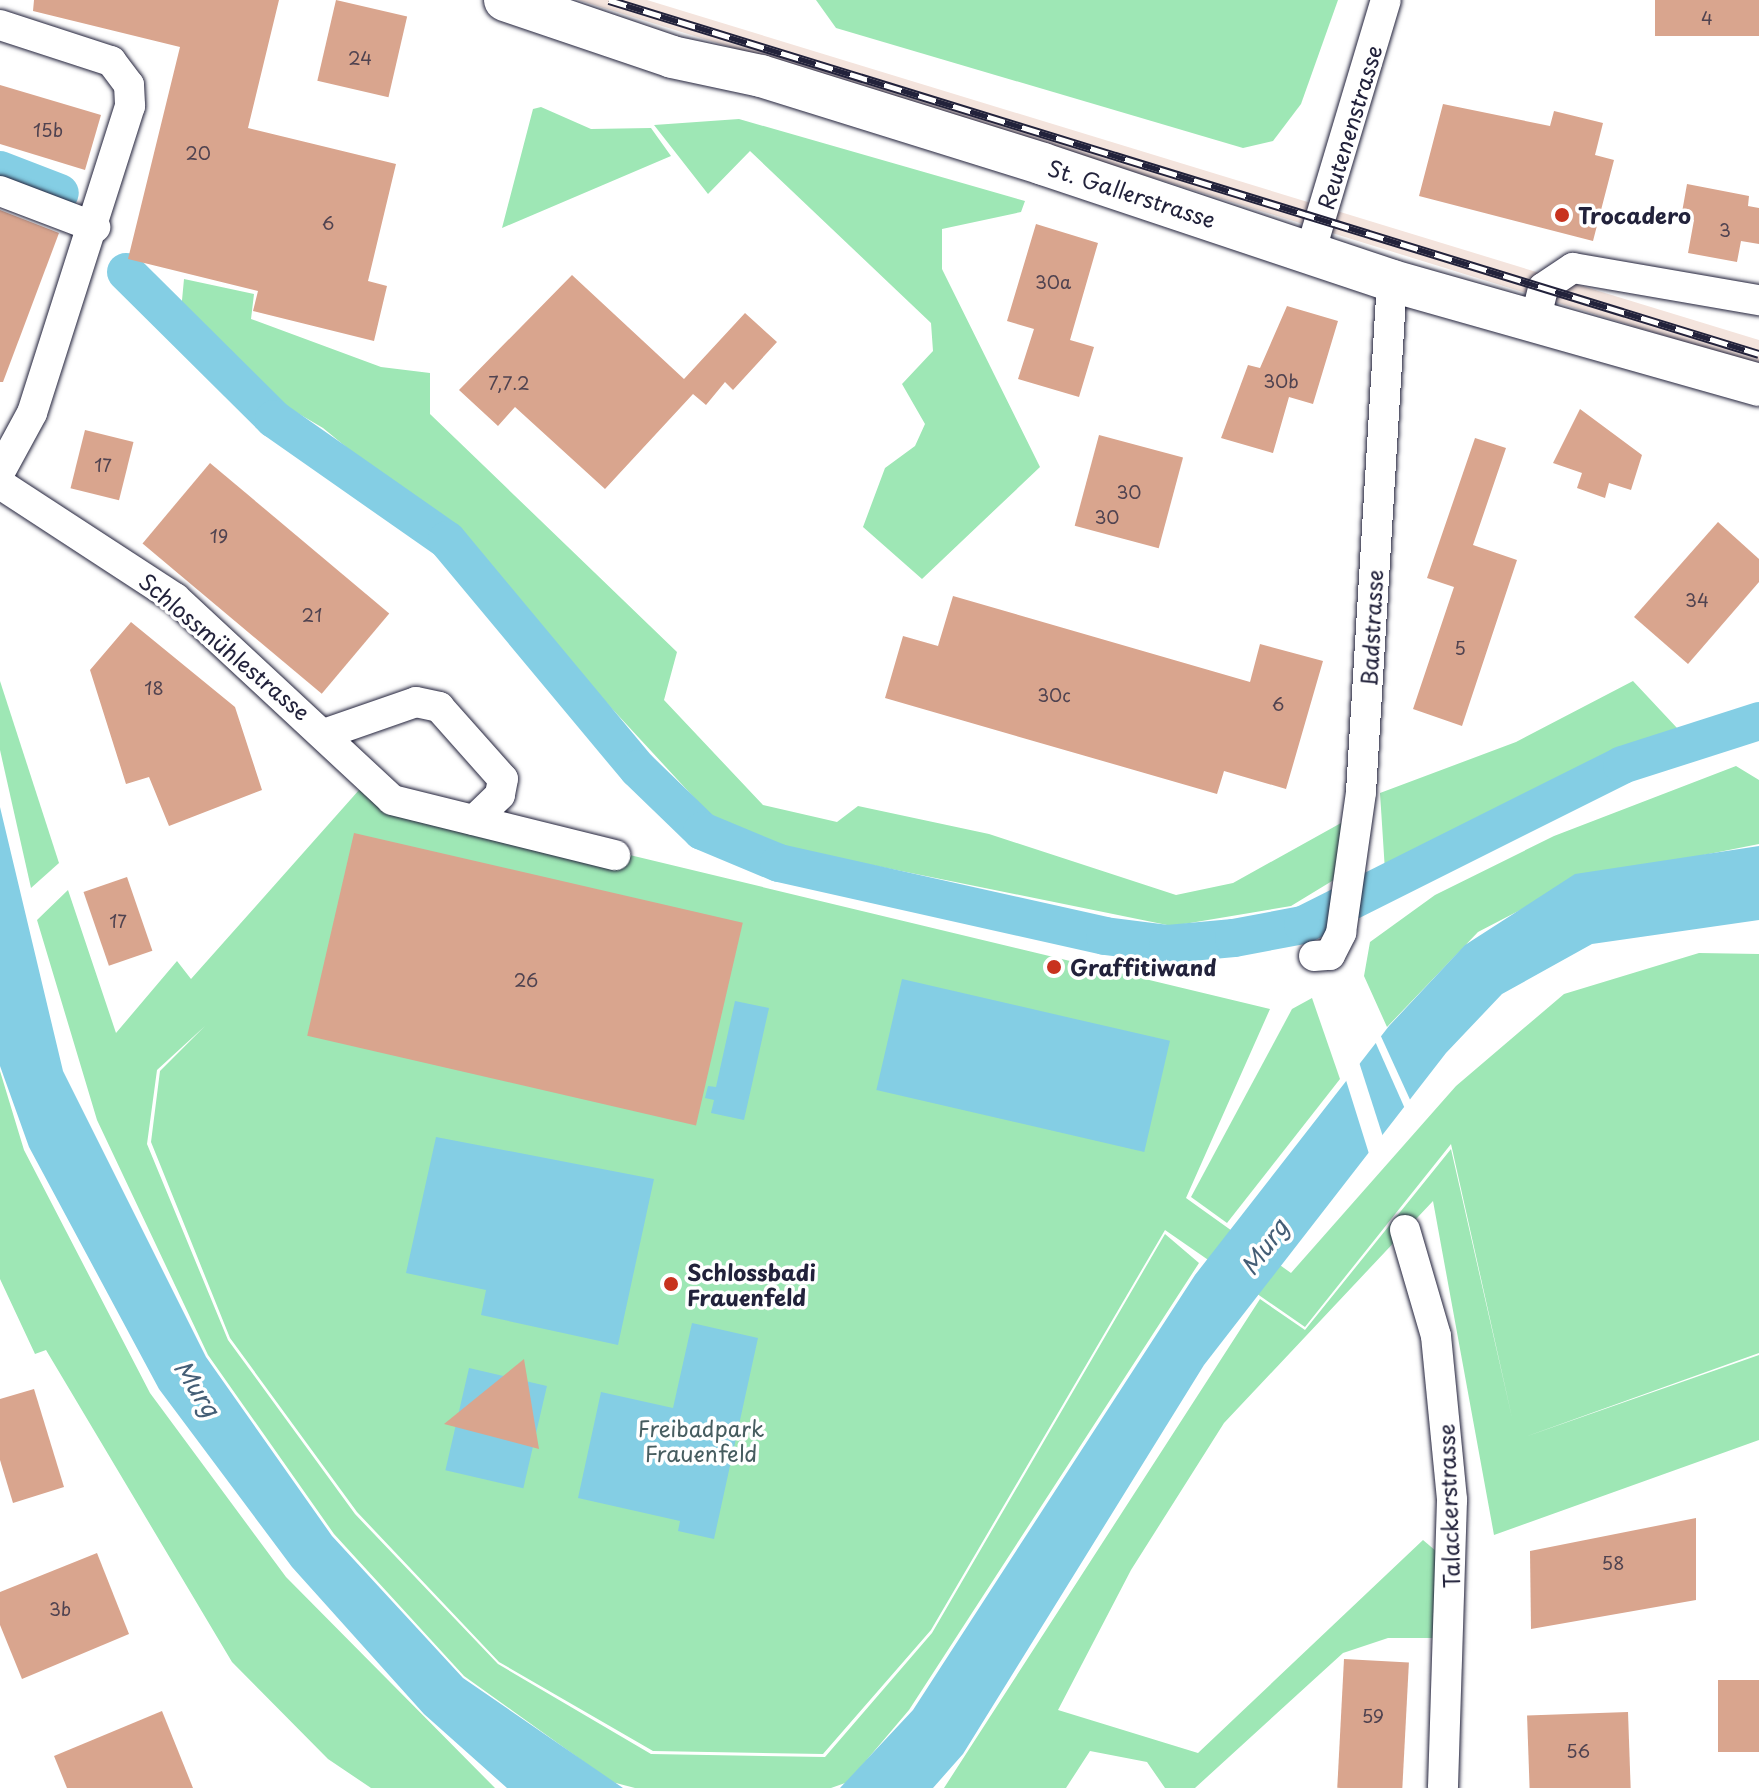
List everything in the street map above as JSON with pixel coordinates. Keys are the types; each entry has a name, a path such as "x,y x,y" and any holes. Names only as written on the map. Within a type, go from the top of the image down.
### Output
{"main road":[{"name":"St. Gallerstrasse","path":"505,0 1392,281 1536,317 1759,385"}],"street":[{"name":"Reutenenstrasse","path":"1310,253 1386,0"},
{"path":"0,25 103,58 129,85 127,126 95,227 32,413 0,472"},
{"path":"0,191 95,227"},
{"path":"1536,317 1543,288 1573,268 1759,300"},
{"name":"Badstrasse","path":"1314,956 1330,955 1343,922 1364,754 1392,281"},
{"name":"Schlossmühlestrasse","path":"0,484 175,598 327,733 392,800 615,855"},
{"name":"Schlossmühlestrasse","path":"327,733 416,702 439,707 503,779 500,795 474,820"},
{"name":"Talackerstrasse","path":"1405,1230 1436,1336 1452,1500 1443,1788"}],"shaded area":[{"path":"578,0 647,0 1759,340 1759,365"}],"green space":[{"path":"816,0 1338,0 1301,104 1273,141 1243,148 836,28"},
{"path":"541,107 591,129 651,128 671,156 502,228 533,109"},
{"path":"739,119 1025,201 1021,212 942,229 942,269 1040,467 922,579 863,527 885,468 915,446 925,424 902,384 933,351 931,323 750,151 708,194 654,125"},
{"path":"184,279 254,294 251,319 381,367 430,373 430,414 677,652 664,700 763,805 837,822 858,806 989,834 1176,895 1233,883 1341,823 1337,878 1291,906 1172,926 783,847 712,817 447,530 323,428 248,384 181,311"},
{"path":"0,681 59,863 31,888 0,750"},
{"path":"1633,681 1677,728 1385,871 1380,793 1516,742"},
{"path":"1736,766 1759,780 1759,844 1578,880 1478,932 1387,1027 1364,976 1370,942 1435,895 1554,836"},
{"name":"Freibadpark Frauenfeld","path":"359,790 1270,1009 1186,1198 1291,1273 1456,1086 1564,994 1699,953 1759,954 1759,1353 1516,1440 1759,1355 1759,1440 1494,1535 1433,1201 1224,1423 1131,1570 1058,1710 1198,1753 1423,1540 1436,1551 1433,1638 1388,1638 1343,1653 1195,1788 1165,1788 1147,1762 1090,1751 1066,1788 944,1788 1260,1299 1305,1330 1451,1149 1513,1422 1451,1144 1305,1327 1165,1230 931,1630 823,1754 653,1751 499,1662 357,1512 230,1338 151,1142 160,1071 205,1026 157,1070 147,1144 228,1340 355,1514 498,1664 651,1754 825,1757 932,1633 1165,1234 1199,1263 909,1710 848,1782 831,1788 635,1788 612,1782 464,1676 334,1534 208,1355 97,1120 37,920 68,890 116,1033 177,961 191,979"},
{"path":"1312,998 1340,1079 1227,1223 1191,1197 1292,1009"},
{"path":"0,1071 24,1150 150,1393 286,1577 495,1788 371,1788 328,1759 232,1662 46,1350 35,1354 0,1279"}],"water":[{"name":"Murg","path":"0,807 63,1071 206,1357 332,1536 463,1678 623,1788 507,1788 424,1714 292,1567 159,1389 29,1147 0,1066"},
{"name":"Murg","path":"1759,846 1759,920 1592,944 1502,994 1446,1053 1204,1365 963,1754 933,1788 840,1788 913,1710 1195,1275 1389,1026 1465,945 1575,874"},
{"path":"902,979 1170,1041 1144,1152 876,1090"},
{"path":"735,1001 769,1008 744,1120 711,1113 714,1100 705,1098 708,1086 716,1087"},
{"path":"436,1137 654,1179 618,1345 481,1315 486,1290 406,1273"},
{"path":"692,1323 758,1338 714,1539 678,1531 680,1521 578,1498 601,1392 673,1408"},
{"path":"469,1368 547,1386 523,1488 445,1470"}],"pier":[{"path":"1379,1032 1412,1104 1406,1111 1374,1039"},
{"path":"1358,1059 1384,1140 1370,1157 1345,1077"}],"building":[{"path":"34,0 279,0 248,128 396,164 368,281 387,286 374,341 253,311 258,291 128,259 180,47 33,11"},
{"path":"336,0 407,16 388,97 317,81"},
{"path":"1655,0 1759,0 1759,36 1655,36"},
{"path":"0,85 101,115 85,170 0,144"},
{"path":"1443,104 1550,126 1554,111 1603,123 1595,155 1614,160 1593,241 1419,196"},
{"path":"1687,184 1749,196 1748,206 1759,208 1759,244 1741,241 1737,262 1688,253 1694,220 1681,218"},
{"path":"0,210 59,233 3,382 0,382"},
{"path":"1036,224 1098,243 1070,340 1094,347 1079,397 1018,379 1034,329 1007,321"},
{"path":"572,275 684,379 745,313 777,342 733,390 725,382 706,405 693,394 605,489 515,407 498,426 459,390"},
{"path":"1287,306 1338,321 1313,404 1289,397 1273,453 1221,438 1248,365 1260,368"},
{"path":"1580,409 1642,455 1631,490 1609,483 1605,498 1577,488 1582,473 1553,463"},
{"path":"85,430 134,442 119,500 70,488"},
{"path":"1099,435 1183,458 1159,548 1075,526"},
{"path":"1475,438 1506,448 1473,545 1517,560 1462,726 1413,709 1454,587 1427,578"},
{"path":"210,463 389,613 322,694 143,543"},
{"path":"1718,522 1759,559 1759,582 1688,664 1634,617"},
{"path":"953,596 1250,682 1260,644 1323,661 1286,789 1224,771 1217,794 885,698 903,636 938,646"},
{"path":"131,622 235,707 262,790 169,826 149,777 126,784 90,670"},
{"path":"354,833 743,923 696,1125 307,1036"},
{"path":"127,877 152,951 109,966 84,892"},
{"path":"524,1359 539,1449 444,1424"},
{"path":"34,1389 64,1487 13,1503 0,1460 0,1399"},
{"path":"1696,1518 1696,1600 1531,1629 1530,1551"},
{"path":"97,1553 129,1634 22,1679 0,1625 0,1592"},
{"path":"1344,1659 1409,1662 1402,1788 1337,1788"},
{"path":"1718,1680 1759,1680 1759,1752 1718,1752"},
{"path":"162,1711 193,1788 67,1788 54,1756"},
{"path":"1628,1712 1631,1788 1530,1788 1527,1716"}],"waterway":[{"path":"0,170 60,193"},
{"path":"126,272 274,419 447,540 638,769 702,831 779,863 1105,936 1168,944 1234,938 1303,925 1622,765 1759,721"}],"railway":[{"path":"609,0 1759,354"}],"place":[{"name":"Trocadero","path":"1562,215"},
{"name":"Graffitiwand","path":"1054,967"},
{"name":"Schlossbadi Frauenfeld","path":"671,1284"}]}
